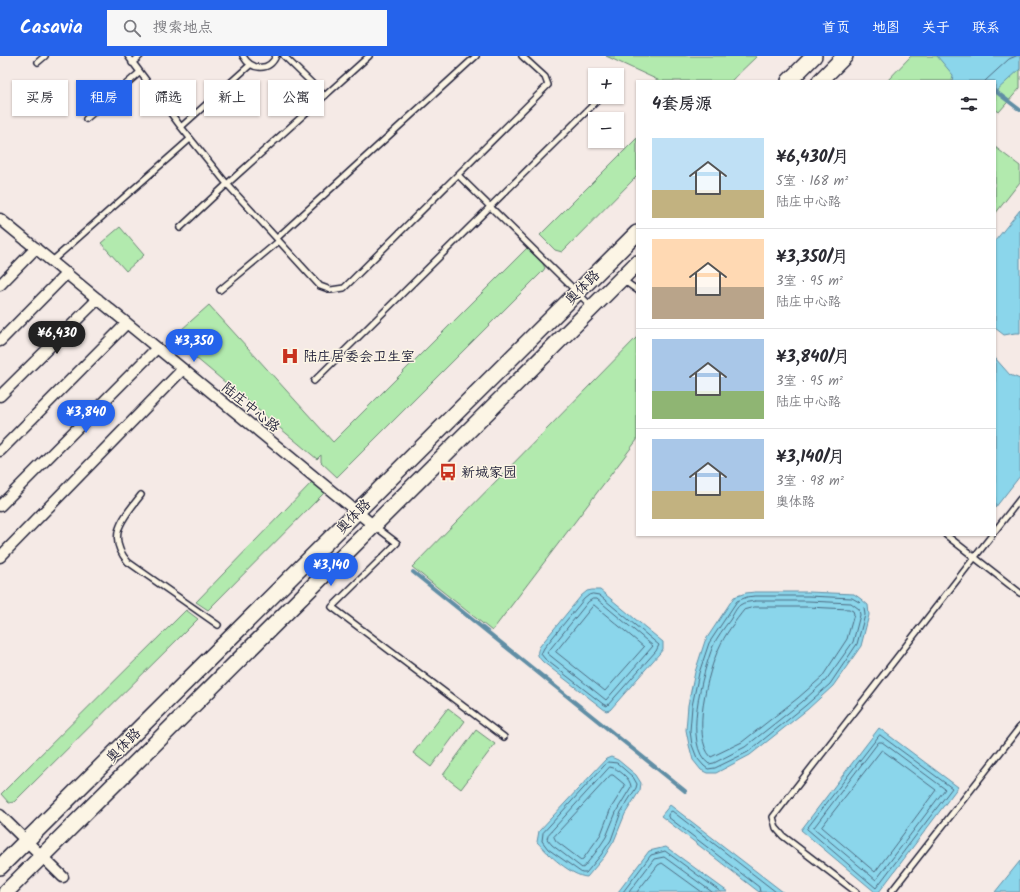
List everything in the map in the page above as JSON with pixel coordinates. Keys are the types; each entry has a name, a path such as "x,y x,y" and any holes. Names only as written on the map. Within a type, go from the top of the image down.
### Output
{"main road":[{"path":"790,80 814,56"},
{"path":"821,80 845,56"},
{"name":"奥体路","path":"0,867 636,234"},
{"name":"奥体路","path":"6,892 636,264"}],"street":[{"name":"陆庄中心路","path":"1,223 36,248 373,525"},
{"path":"0,285 36,248"},
{"path":"0,341 67,274"},
{"path":"0,396 98,299"},
{"path":"0,451 127,323"},
{"path":"0,506 157,348"},
{"path":"0,557 183,369"},
{"path":"0,816 63,877"}],"lane":[{"path":"38,62 45,56"},
{"path":"128,56 139,73 190,139 227,184 320,286 331,290 344,288 548,85 545,77 522,56"},
{"path":"132,63 140,56"},
{"path":"243,56 250,65 261,68 272,63 276,56"},
{"path":"284,56 325,96"},
{"path":"180,228 369,56"},
{"path":"220,290 278,239 476,56"},
{"path":"181,127 250,65"},
{"path":"86,119 139,73"},
{"path":"314,381 594,104"},
{"path":"52,261 190,139"},
{"path":"458,175 592,307"},
{"path":"622,278 636,289"},
{"path":"141,495 123,519 120,527 118,547 120,552 128,562 218,625"},
{"path":"996,530 1020,499"},
{"path":"373,525 397,543 332,607 504,737"},
{"path":"947,536 1020,593"},
{"path":"856,892 783,836 776,828 773,817 991,536"},
{"path":"891,892 1020,727"}],"green space":[{"path":"606,56 757,56 732,80 658,80"},
{"path":"911,56 1020,56 1020,88 999,112 996,110 996,80 888,80"},
{"path":"636,139 636,177 562,252 555,250 540,235"},
{"path":"996,148 1020,166 1020,182 996,213"},
{"path":"120,227 144,255 126,271 101,243"},
{"path":"527,248 543,264 545,268 543,271 337,477 321,462 321,455 317,459 172,338 209,305 333,442"},
{"path":"636,338 636,441 492,631 412,567"},
{"path":"313,481 326,491 208,610 196,602"},
{"path":"186,610 198,619 14,802 9,803 1,794"},
{"path":"448,708 465,721 431,767 413,753"},
{"path":"476,730 495,744 461,789 443,775"}],"water":[{"path":"937,56 1020,56 1020,69 996,91 996,80 952,80 953,75"},
{"path":"1020,210 1020,333 1004,335 996,329 996,240"},
{"path":"996,359 1010,375 1020,379 1020,476 996,507"},
{"path":"600,590 663,642 663,649 659,654 610,710 606,711 543,662 539,658 538,654 540,646 581,596 587,591"},
{"path":"755,592 854,594 868,605 869,615 861,646 833,686 808,709 750,755 716,773 707,773 701,770 693,760 686,730 688,705 695,672 705,641 734,597"},
{"path":"879,728 958,787 879,892 875,892 801,830"},
{"path":"611,757 618,760 636,775 641,783 640,790 625,814 614,841 604,857 587,877 581,876 560,864 537,842 539,831 606,759"},
{"path":"670,805 783,892 759,892 661,816"},
{"path":"666,847 728,892 618,892 649,851"},
{"path":"1020,861 1020,892 995,892"}],"waterway":[{"path":"996,92 1020,110"},
{"path":"413,572 685,791"}],"place":[{"name":"陆庄居委会卫生室","path":"290,356"},
{"name":"新城家园","path":"448,472"}]}
